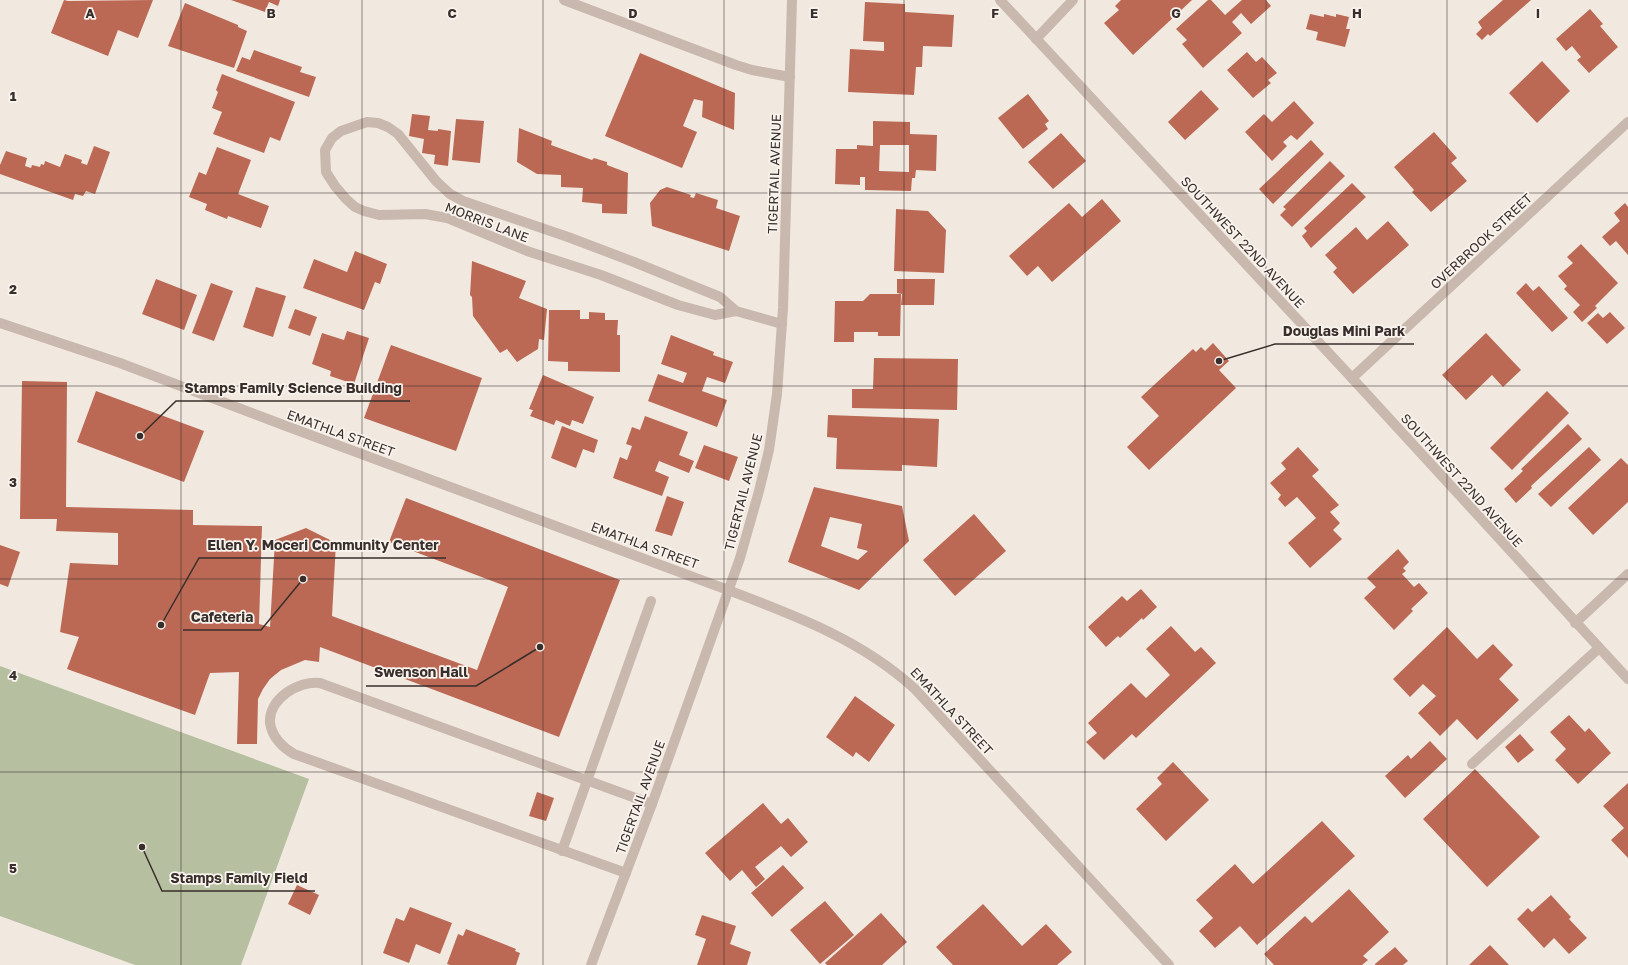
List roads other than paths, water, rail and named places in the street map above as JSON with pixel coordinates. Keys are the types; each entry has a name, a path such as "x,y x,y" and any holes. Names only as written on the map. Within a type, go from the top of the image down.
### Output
{"street":[{"path":"564,0 736,65 752,70 790,77"},
{"name":"TIGERTAIL AVENUE","path":"592,965 652,804 740,558 769,450 777,394 782,324 792,0"},
{"name":"SOUTHWEST 22ND AVENUE","path":"1000,0 1352,378 1575,623 1628,679"},
{"path":"1036,39 1073,0"},
{"name":"MORRIS LANE","path":"736,311 715,315 678,305 601,275 527,251 447,218 425,214 379,215 364,212 355,207 346,199 326,172 325,150 332,138 341,131 367,122 378,123 388,127 398,134 436,181 450,194 457,198 568,237 692,285 720,297 736,311 782,324"},
{"name":"OVERBROOK STREET","path":"1352,378 1628,122"},
{"name":"EMATHLA STREET","path":"0,323 120,363 728,590 782,611 836,635 871,655 901,676 1169,965"},
{"path":"1575,623 1628,574"},
{"path":"562,851 651,601"},
{"path":"1472,764 1599,648"},
{"path":"626,873 294,754 281,745 271,729 270,721 273,710 279,701 295,687 312,682 320,683 652,804"}],"place":[{"name":"Douglas Mini Park","path":"1219,361"},
{"name":"Stamps Family Science Building","path":"140,436"},
{"name":"Cafeteria","path":"303,579"},
{"name":"Ellen Y. Moceri Community Center","path":"161,625"},
{"name":"Swenson Hall","path":"540,647"},
{"name":"Stamps Family Field","path":"142,847"}]}
